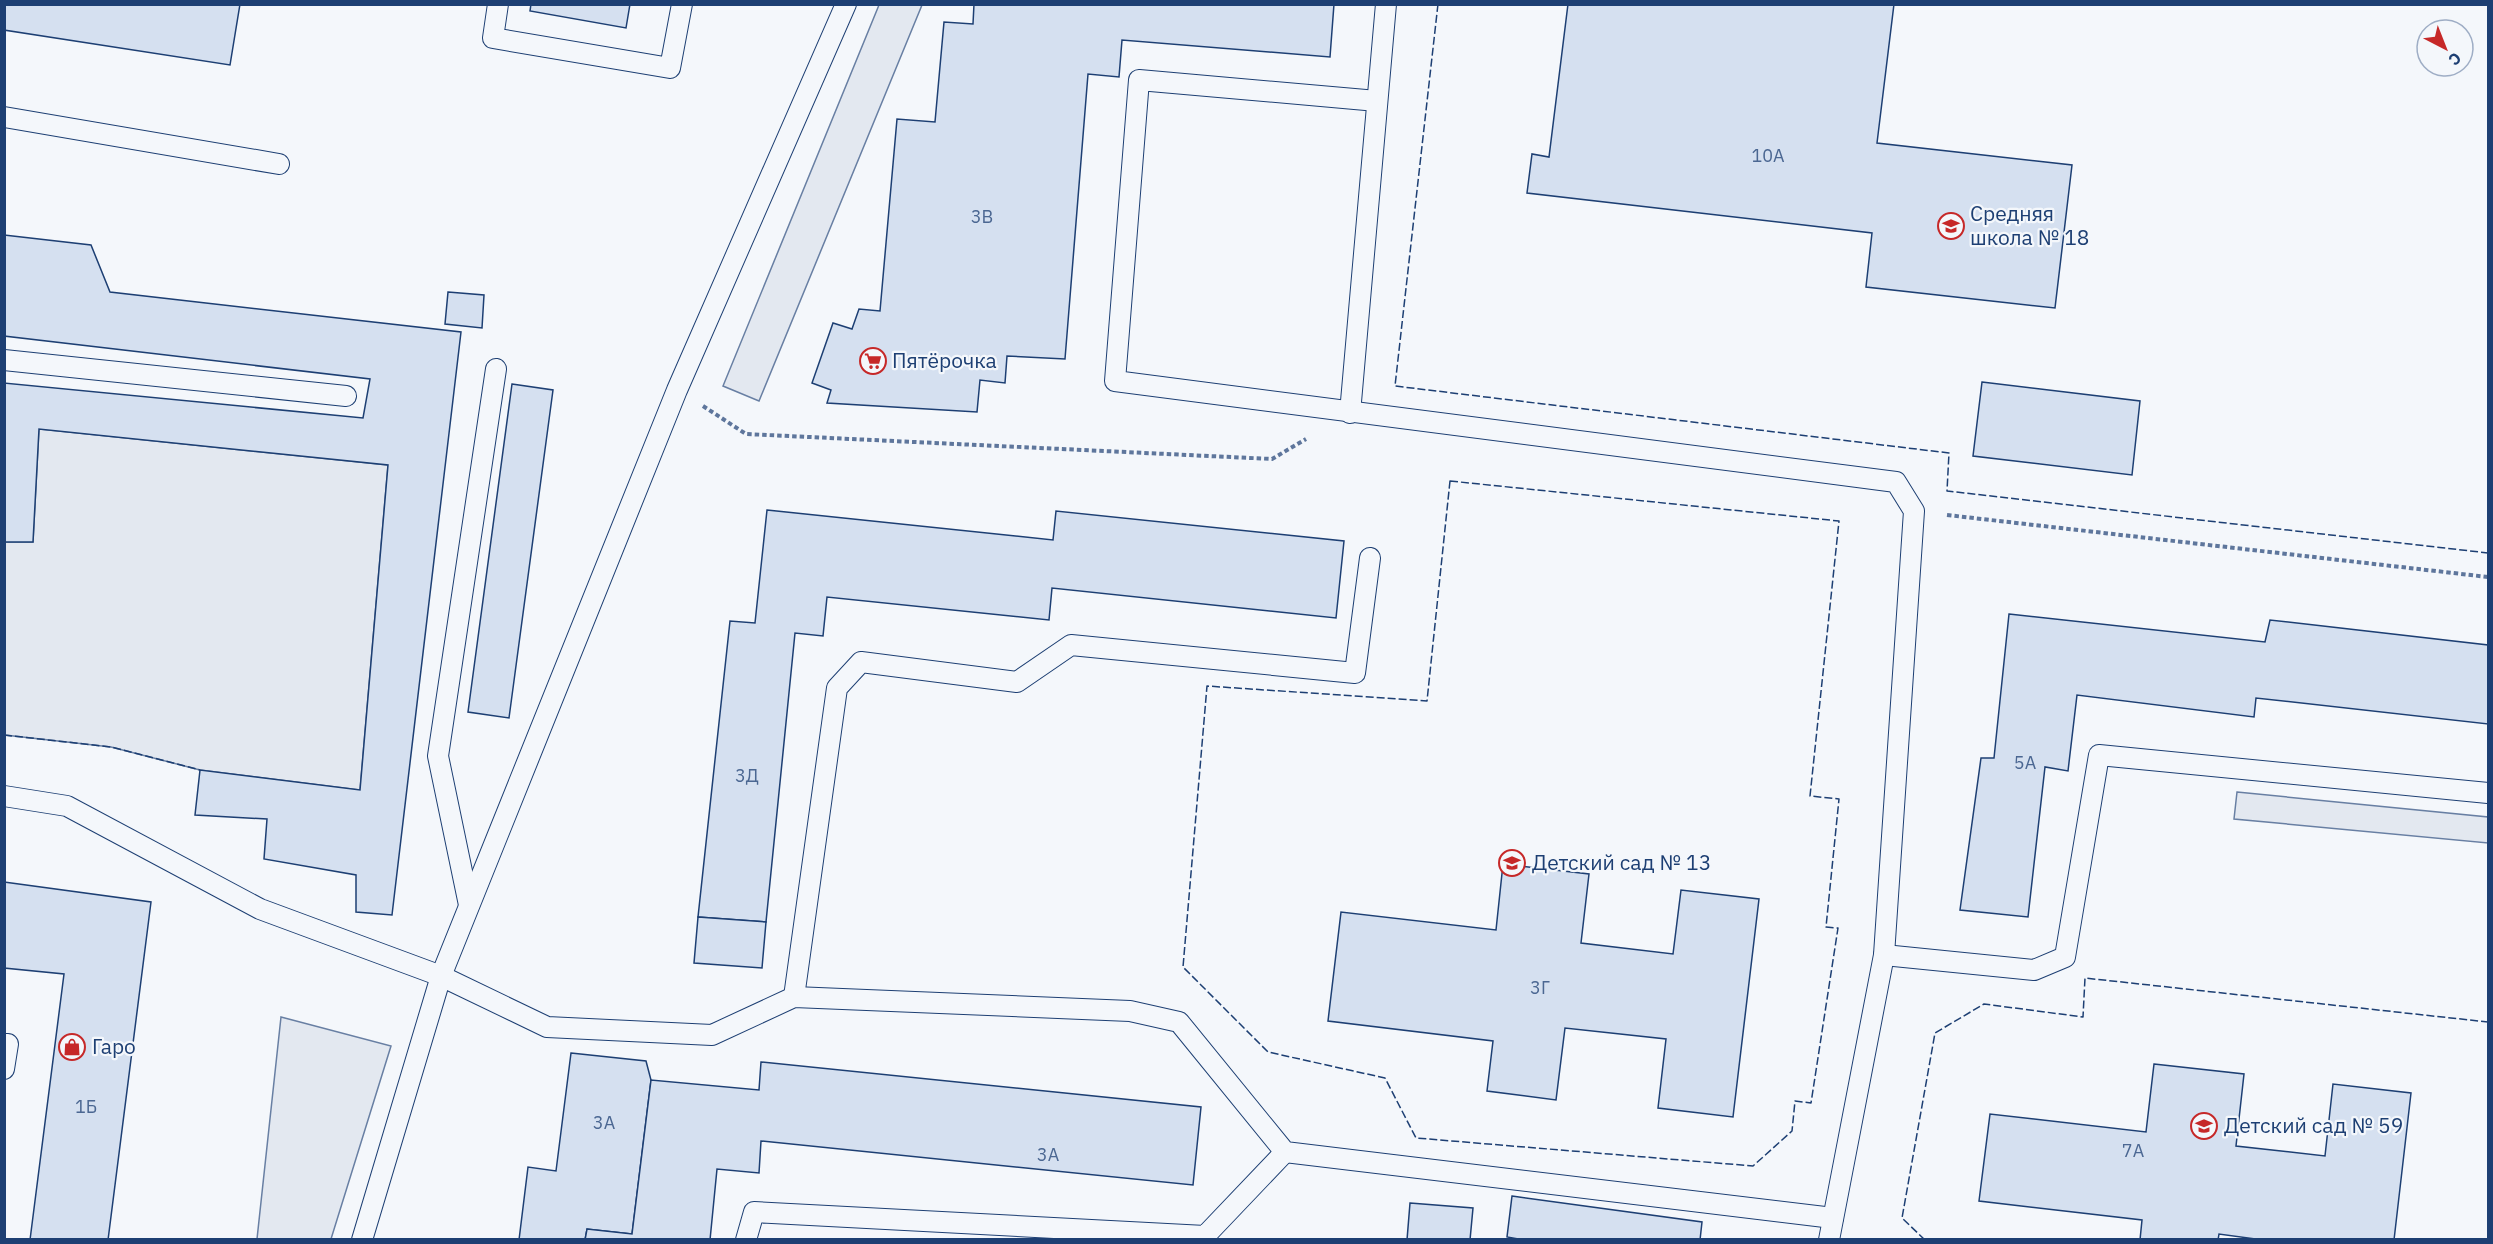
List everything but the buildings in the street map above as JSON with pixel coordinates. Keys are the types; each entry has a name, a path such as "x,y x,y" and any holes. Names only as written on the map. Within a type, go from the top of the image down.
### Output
{"lane":[{"path":"498,4 493,38 670,68 682,4"},
{"path":"362,1239 441,976 678,390 846,4"},
{"path":"1350,413 1386,4"},
{"path":"1377,101 1139,80 1115,381 1896,482 1914,511 1884,955 1829,1239"},
{"path":"4,117 279,164"},
{"path":"4,360 345,396"},
{"path":"469,905 438,756 496,369"},
{"path":"794,998 837,688 861,662 1017,682 1071,645 1355,673 1370,558"},
{"path":"1884,955 2034,970 2066,957 2099,755 2488,793"},
{"path":"4,796 67,806 260,909 441,976 547,1027 712,1035 794,998 1130,1011 1179,1022 1285,1152 1833,1218"},
{"path":"4,1044 8,1044 4,1069"},
{"path":"746,1239 754,1212 1205,1236 1285,1152"}],"path":[{"path":"678,390 746,434 1272,459 1350,413"},
{"path":"1914,511 2488,577"}],"shaded area":[{"path":"879,5 922,5 759,401 723,386"},
{"path":"39,429 388,465 360,790 200,770 111,747 5,735 5,542 33,542"},
{"path":"2237,792 2488,817 2488,843 2234,819"},
{"path":"281,1017 391,1046 331,1239 257,1239"}],"fence":[{"path":"1438,4 1395,386 1949,453 1947,491 2488,553"},
{"path":"1450,481 1839,521 1810,796 1839,799 1826,927 1838,928 1811,1103 1795,1101 1792,1131 1753,1166 1416,1138 1385,1078 1268,1052 1183,967 1207,686 1427,701 1450,481"},
{"path":"4,735 111,747 200,770"},
{"path":"1925,1240 1902,1218 1935,1033 1984,1004 2083,1017 2085,978 2488,1022"}],"place":[{"name":"Средняя школа № 18","path":"1951,226"},
{"name":"Пятёрочка","path":"873,361"},
{"name":"Детский сад № 13","path":"1512,863"},
{"name":"Гаро","path":"72,1047"},
{"name":"Детский сад № 59","path":"2204,1126"}]}
